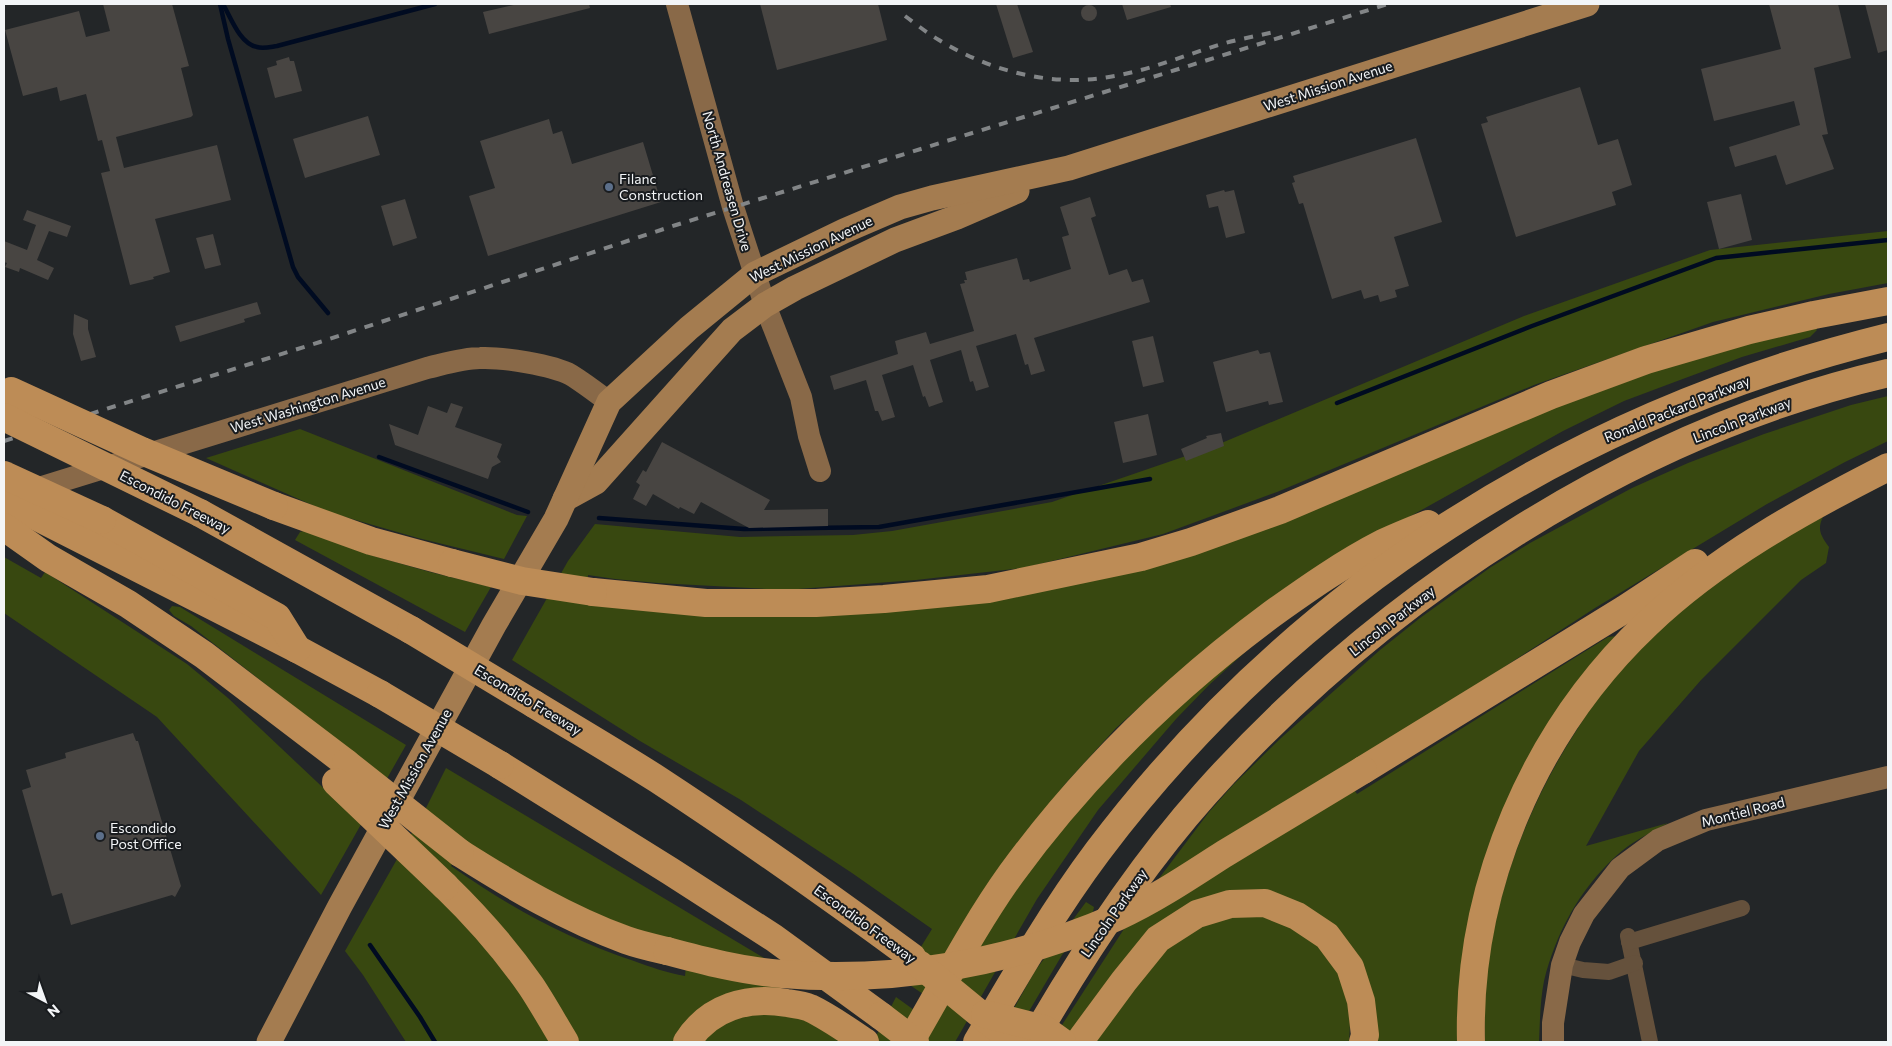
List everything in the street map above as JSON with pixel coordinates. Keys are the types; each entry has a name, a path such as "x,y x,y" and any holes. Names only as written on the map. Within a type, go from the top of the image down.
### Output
{"highway":[{"path":"8,389 142,451 274,506 371,540 452,563 522,581 593,592 706,603 816,603 884,599 988,589 1125,560 1191,542 1280,510 1551,395 1646,360 1749,330 1888,301"},
{"name":"Ronald Packard Parkway","path":"1502,491 1605,438 1710,392 1820,356 1888,337"},
{"name":"Lincoln Parkway","path":"1032,1042 1096,936 1135,881 1205,794 1308,689 1423,596 1529,524 1594,487 1677,446 1765,409 1857,380 1888,373"},
{"name":"Escondido Freeway","path":"4,418 200,512 411,630 664,784 799,875 912,958 1014,1042"},
{"path":"341,773 460,853 529,895 588,924 627,940 710,962 781,974 866,976 933,970 992,958 1068,937 1118,916 1176,884 1625,609 1738,537 1842,476 1888,454"},
{"path":"1471,1042 1470,1013 1478,942 1487,897 1518,808 1565,721 1584,694 1647,624 1710,572 1766,535 1888,468"},
{"path":"4,475 98,533"},
{"path":"910,1042 977,926 1011,874 1056,816 1109,756 1167,699 1238,640 1309,587 1382,544 1502,491"},
{"path":"977,1042 1016,974 1098,851 1139,800 1246,683 1354,591 1397,559 1502,491"},
{"path":"4,499 98,533 277,617 297,650 380,694 500,765 670,871 774,938 915,1042"},
{"path":"4,527 48,558 128,604 204,655 341,773 463,903 502,948 531,986 565,1042"},
{"path":"1079,1042 1158,939 1197,914 1230,904 1265,903 1297,916 1327,936 1350,967 1361,1001 1365,1035 1363,1042"},
{"path":"687,1042 692,1034 713,1015 739,1003 772,1000 808,1007 865,1042"},
{"path":"978,1012 1044,1029 1062,1042"}],"main road":[{"name":"West Mission Avenue","path":"269,1042 340,906 494,625 556,519 609,402 689,328 755,274 844,231 900,207 932,198 1070,168 1587,4"},
{"name":"West Mission Avenue","path":"565,499 596,482 732,330 765,305 795,288 895,240 957,217 1070,168"}],"street":[{"name":"North Andreasen Drive","path":"677,4 733,207 765,305 801,397 820,470"},
{"name":"West Washington Avenue","path":"4,499 427,368 454,362 480,358 510,360 544,366 570,374 609,402"},
{"name":"Montiel Road","path":"1553,1042 1553,1023 1562,965 1570,942 1584,914 1620,868 1658,840 1706,820 1888,776"},
{"path":"1650,1042 1629,939 1742,908"},
{"path":"1562,965 1583,970 1609,972 1635,963"}],"green space":[{"path":"1888,231 1888,283 1829,294 1713,322 1534,385 1277,492 1163,534 1023,568 916,580 785,590 658,583 588,575 587,603 992,599 1530,417 1685,360 1814,326 1817,330 1810,337 1742,357 1624,401 1563,431 1366,541 1190,662 1116,728 1066,783 1022,838 923,994 901,979 932,929 852,873 741,800 640,741 512,660 568,561 595,524 740,537 853,535 892,531 1052,502 1212,447 1524,316 1710,250"},
{"path":"1888,396 1888,441 1767,504 1595,608 1341,769 1357,794 1608,637 1617,636 1534,759 1464,1042 1370,1042 1339,935 1211,898 1075,1032 1051,1042 1142,901 1209,812 1233,785 1281,738 1380,650 1420,618 1491,567 1530,543 1632,488 1688,463 1764,434 1851,405"},
{"path":"300,429 517,515 527,516 504,559 418,538 328,512 206,458"},
{"path":"1826,510 1820,529 1822,537 1829,547 1826,563 1801,580 1701,680 1639,751 1586,846 1668,823 1634,842 1616,856 1591,883 1571,913 1555,946 1544,981 1539,1042 1485,1042 1485,1000 1489,959 1496,918 1507,878 1537,800 1592,706 1617,672 1664,625 1716,584"},
{"path":"307,530 374,556 491,587 465,632 295,540 300,532"},
{"path":"4,557 41,578 45,572 187,664 228,698 334,798 360,758 191,626 174,616 169,610 172,606 180,607 406,745 321,895 157,717 4,613"},
{"path":"1256,642 1209,685 1176,719 1098,810 1037,899 955,1042 920,1042 1029,866 1152,723"},
{"path":"446,768 779,967 784,981 779,990 676,1042 573,1042 500,963 552,1042 406,1042 363,975 345,951 426,808","holes":["465,842 566,903 659,938 688,945 685,976 659,970 562,932 494,895 451,866"]},
{"path":"1086,902 1094,907 1092,916 1062,955 1011,1042 995,1042 1035,971"},
{"path":"1234,916 1260,916 1276,919 1300,931 1321,949 1338,971 1348,996 1350,1013 1349,1042 1092,1042 1169,946 1192,929"},
{"path":"896,997 914,1010 896,1042 873,1042"},
{"path":"744,1012 803,1017 845,1042 701,1042 713,1029"}],"building":[{"path":"103,4 172,4 189,66 181,68 193,115 116,137 124,168 217,145 231,200 155,219 170,272 153,277 154,279 130,285 101,173 110,171 102,140 98,141 86,94 60,101 57,87 23,96 5,30 79,11 86,37 110,31"},
{"path":"518,4 589,4 590,8 489,34 483,12"},
{"path":"760,4 878,4 887,40 777,70"},
{"path":"996,4 1017,4 1033,52 1013,58"},
{"path":"1122,4 1170,4 1171,7 1127,20"},
{"path":"1769,4 1838,4 1851,58 1814,68 1828,134 1822,135 1834,169 1786,185 1776,155 1735,167 1729,147 1800,125 1794,101 1714,121 1701,69 1781,49"},
{"path":"1865,4 1888,4 1888,50 1878,53"},
{"path":"1089,5 1095,7 1097,13 1095,19 1089,21 1083,19 1081,13 1083,7"},
{"path":"289,57 290,61 294,61 302,91 275,98 267,68 277,65 276,61"},
{"path":"1580,87 1598,145 1618,139 1632,185 1612,192 1616,205 1516,237 1481,124 1488,122 1486,117"},
{"path":"368,116 380,155 305,178 293,139"},
{"path":"549,119 553,134 562,131 572,164 643,142 661,202 488,256 469,196 495,188 480,141"},
{"path":"1416,138 1442,222 1394,237 1409,286 1395,290 1397,297 1380,302 1378,295 1364,299 1361,290 1332,299 1303,203 1299,204 1292,183 1295,182 1293,176"},
{"path":"1224,190 1225,192 1234,190 1245,233 1226,238 1218,206 1209,208 1206,195"},
{"path":"1741,194 1752,240 1719,249 1707,202"},
{"path":"1090,197 1096,216 1091,218 1109,275 1127,269 1132,282 1143,279 1150,302 1034,338 1045,371 1031,375 1028,364 1025,365 1016,334 976,346 989,387 976,391 973,381 970,382 961,350 930,360 943,402 929,407 925,396 923,397 913,365 882,375 895,417 882,421 878,411 875,411 866,380 834,390 830,376 898,354 895,341 926,332 930,344 974,331 960,284 965,283 964,280 967,280 965,272 1017,258 1023,280 1029,279 1030,282 1071,269 1062,237 1069,235 1060,207"},
{"path":"405,199 417,238 393,246 381,206"},
{"path":"27,210 71,226 67,237 49,231 37,260 54,268 48,280 20,268 19,272 5,267 7,263 4,262 4,241 27,250 36,225 23,220"},
{"path":"213,234 221,265 205,269 196,238"},
{"path":"257,302 261,314 244,319 245,322 180,342 175,326"},
{"path":"74,314 88,320 88,329 96,357 81,361 73,334"},
{"path":"1153,336 1164,382 1143,387 1132,341"},
{"path":"1258,350 1260,354 1270,352 1283,402 1269,405 1268,401 1226,412 1213,362"},
{"path":"451,403 463,407 455,427 502,444 497,457 501,462 492,467 488,479 395,445 389,424 418,435 428,406 447,413"},
{"path":"1148,414 1157,455 1123,463 1114,422"},
{"path":"1221,433 1224,446 1186,461 1181,449 1207,438 1206,436"},
{"path":"662,442 770,500 764,510 828,509 828,526 749,528 701,502 694,514 680,507 679,509 653,494 646,506 633,499 640,485 636,482 643,470 646,472"},
{"name":"Escondido Post Office","path":"133,733 136,741 138,741 181,886 175,897 172,895 71,925 62,893 52,896 22,790 31,787 26,770 66,758 65,753"}],"waterway":[{"path":"220,4 228,39 293,267 298,277 328,313"},
{"path":"223,4 241,36 251,45 262,48 277,46 435,4"},
{"path":"1337,403 1532,326 1716,258 1888,240"},
{"path":"379,457 528,512"},
{"path":"599,518 744,529 879,527 1150,479"},
{"path":"370,945 435,1042"}],"railway":[{"path":"4,441 320,342 676,225 1388,4"},
{"path":"905,16 939,40 979,60 1021,74 1065,80 1087,80 1124,74 1152,67 1222,44 1274,32"}],"place":[{"name":"Filanc Construction","path":"609,187"},
{"name":"Escondido Post Office","path":"100,836"}]}
